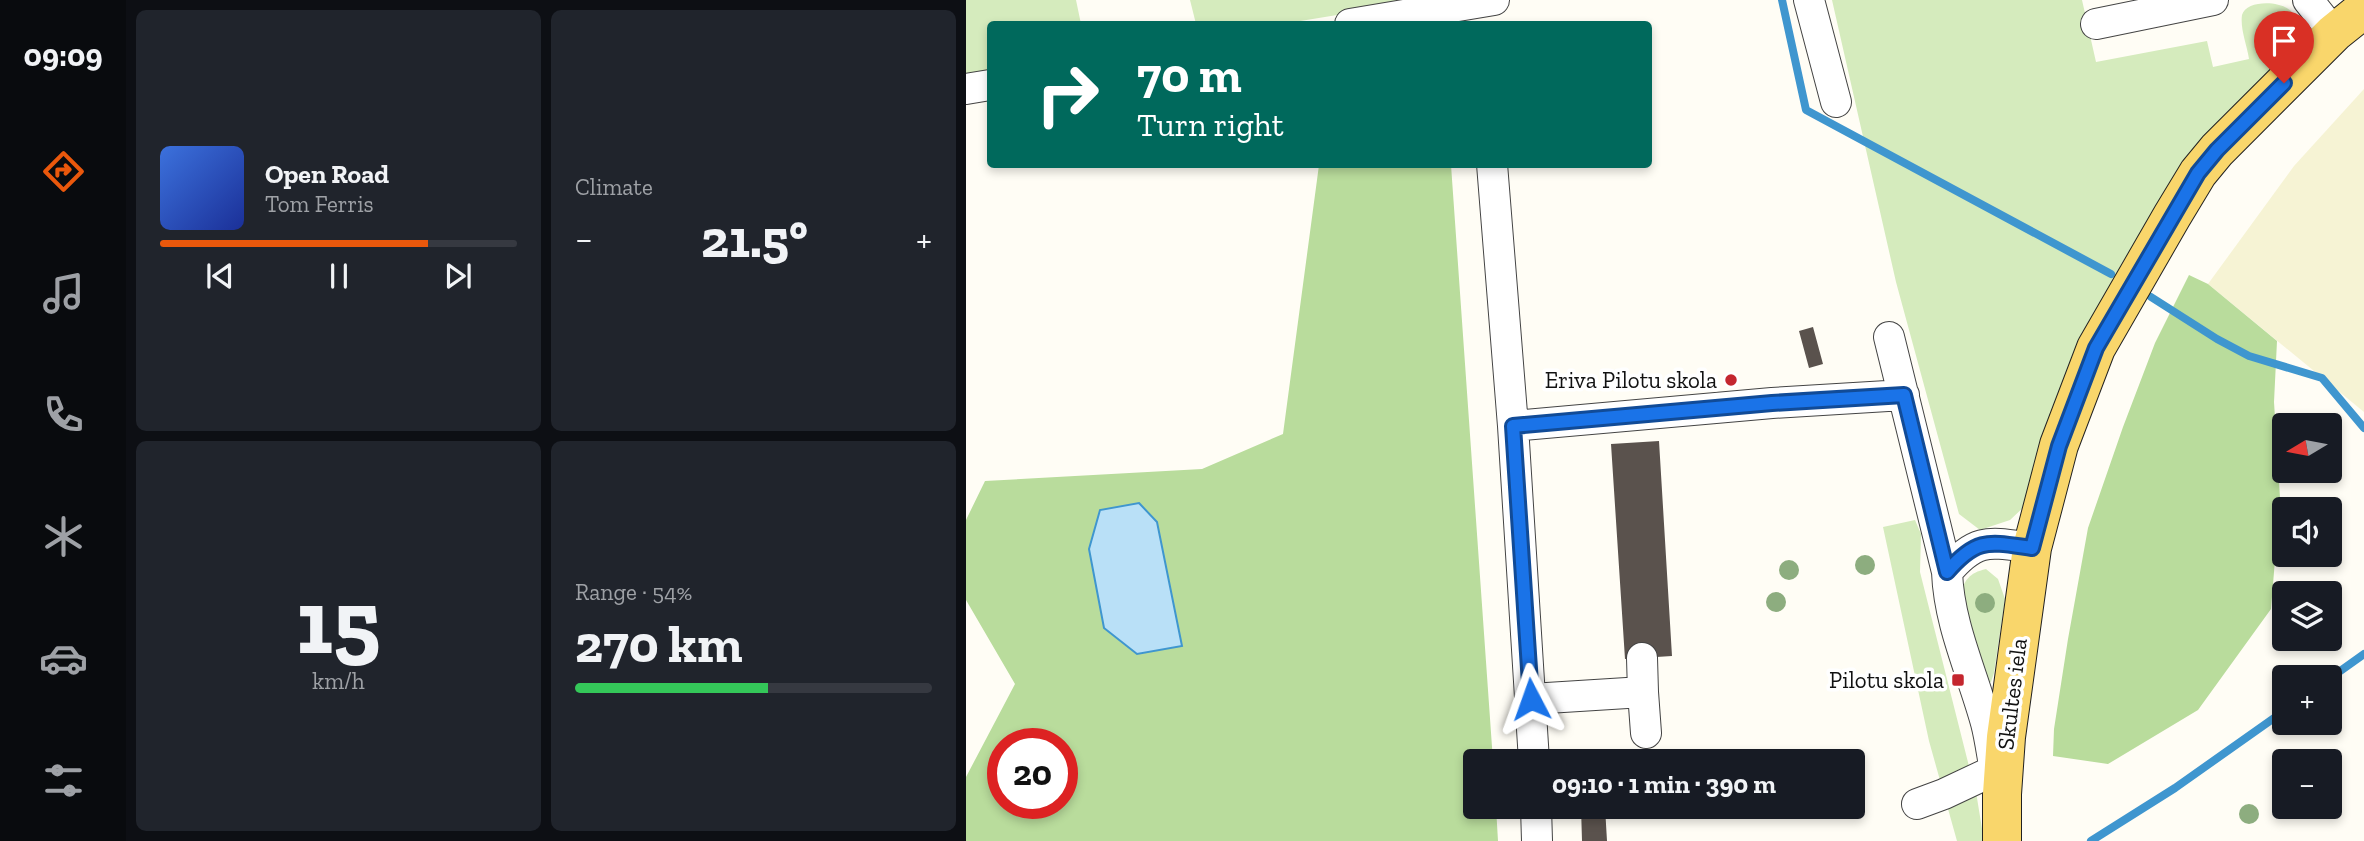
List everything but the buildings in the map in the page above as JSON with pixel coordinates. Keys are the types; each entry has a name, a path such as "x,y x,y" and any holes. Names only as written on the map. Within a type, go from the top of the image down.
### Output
{"main road":[{"name":"Skultes iela","path":"2002,841 1998,782 2032,548 2059,446 2096,348 2198,173 2217,150 2334,33 2364,9"}],"lane":[{"path":"1809,0 1836,102"},
{"path":"2096,24 2213,0"},
{"path":"2308,0 2334,33"},
{"path":"1377,21 1485,9"},
{"path":"966,89 987,86"},
{"path":"1492,168 1513,426 1533,749"},
{"path":"1889,337 1947,572 1948,599 1957,638 1986,724 1998,782 1944,794 1917,804"},
{"path":"1513,426 1785,402 1904,395"},
{"path":"1947,572 1963,552 1989,542 2032,548"},
{"path":"1642,658 1646,733"},
{"path":"1531,699 1643,692"},
{"path":"1536,819 1537,841"}],"shaded area":[{"path":"2364,89 2364,412 2208,284 2294,166"}],"green space":[{"path":"966,0 1076,0 1080,21 987,21 987,76 966,80"},
{"path":"1190,0 1429,0 1300,21 1195,21"},
{"path":"1832,0 2082,0 2096,62 2207,41 2213,67 2249,59 2242,15 2250,6 2272,3 2286,7 2296,22 2299,42 2222,117 2189,161 2122,263 2083,341 2026,505 2010,520 1980,530 1959,514 1896,282"},
{"path":"1319,168 1451,168 1492,749 1463,749 1463,819 1497,819 1498,841 966,841 966,777 987,737 987,819 1078,819 1078,728 992,728 1015,684 966,600 966,520 985,481 1202,469 1283,434"},
{"path":"2189,275 2208,284 2277,341 2275,413 2272,413 2272,483 2279,483 2280,497 2272,497 2272,567 2274,567 2271,609 2198,710 2108,764 2053,756 2054,729 2088,528 2155,343"},
{"path":"1915,520 1921,534 1920,572 1977,798 1984,841 1957,841 1929,741 1883,527"},
{"path":"1986,569 1998,579 2005,599 1994,673 1991,682 1986,683 1960,597 1968,578"}],"water":[{"path":"1139,503 1157,522 1182,646 1137,654 1104,628 1089,549 1100,510"}],"waterway":[{"path":"1782,0 1806,110 2111,274"},
{"path":"2151,297 2249,356 2322,378 2364,428"},
{"path":"2342,670 2364,654"},
{"path":"2091,841 2175,788 2272,719"}],"place":[{"name":"Eriva Pilotu skola","path":"1731,380"},
{"name":"Pilotu skola","path":"1958,680"}],"route":[{"path":"1531,699 1513,426 1772,403 1904,395 1947,572 1963,552 1989,542 2032,548 2059,446 2096,348 2198,173 2217,150 2284,83"}]}
